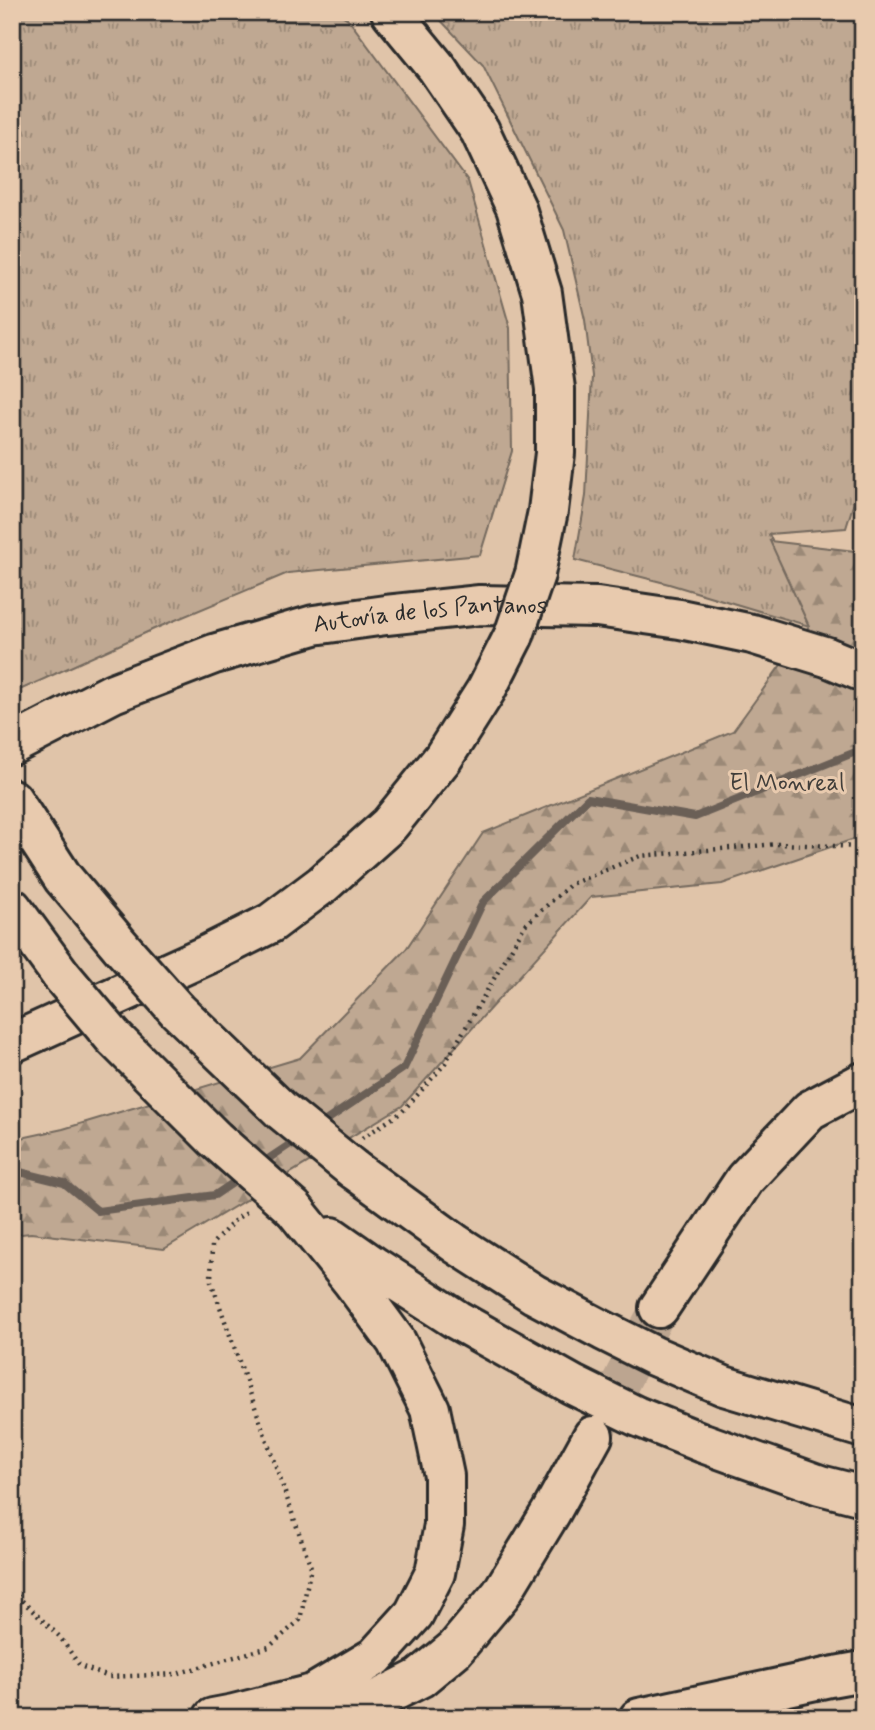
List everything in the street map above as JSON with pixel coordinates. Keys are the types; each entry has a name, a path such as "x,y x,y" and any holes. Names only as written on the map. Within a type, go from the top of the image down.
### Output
{"main road":[{"path":"12,1043 271,923 323,884 389,825 443,758 486,690 514,635 535,574 548,511 555,453 555,389 542,293 516,208 480,131 437,68 391,12"},
{"name":"Autovía de los Pantanos","path":"12,745 113,693 214,654 314,625 480,605 597,607 680,620 752,634 827,657 863,673"},
{"path":"12,799 64,878 121,948 177,1010 282,1111 353,1169 456,1244 534,1294 654,1356 724,1386 863,1428"},
{"path":"12,908 61,975 114,1038 215,1139 294,1209 375,1267 457,1320 573,1385 636,1416 820,1485 863,1496"},
{"path":"659,1308 745,1180 810,1110 863,1082"},
{"path":"213,1718 313,1694 375,1657 414,1614 435,1573 444,1525 444,1476 430,1409 396,1341 294,1209"},
{"path":"724,1386 796,1387 863,1405"},
{"path":"339,1718 420,1678 455,1649 501,1594 593,1436"},
{"path":"639,1718 863,1671"}],"green space":[{"path":"12,12 337,12 348,19 468,181 510,328 512,451 480,555 288,573 154,629 22,689 12,688"},
{"path":"433,12 863,12 863,473 846,528 769,534 809,626 669,584 575,560 586,496 592,376 585,320 564,230 483,65"},
{"name":"El Monreal","path":"770,541 863,552 863,836 722,884 591,897 402,1106 164,1249 31,1233 12,1235 12,1140 63,1129 300,1058 406,949 483,833 733,731 809,626"}],"waterway":[{"path":"318,1126 404,1068 483,902 588,798 695,817 863,749"},
{"path":"259,1165 298,1139"},
{"path":"12,1172 64,1183 98,1211 215,1195 243,1176"}],"tunnel":[{"path":"594,1434 659,1308"}]}
